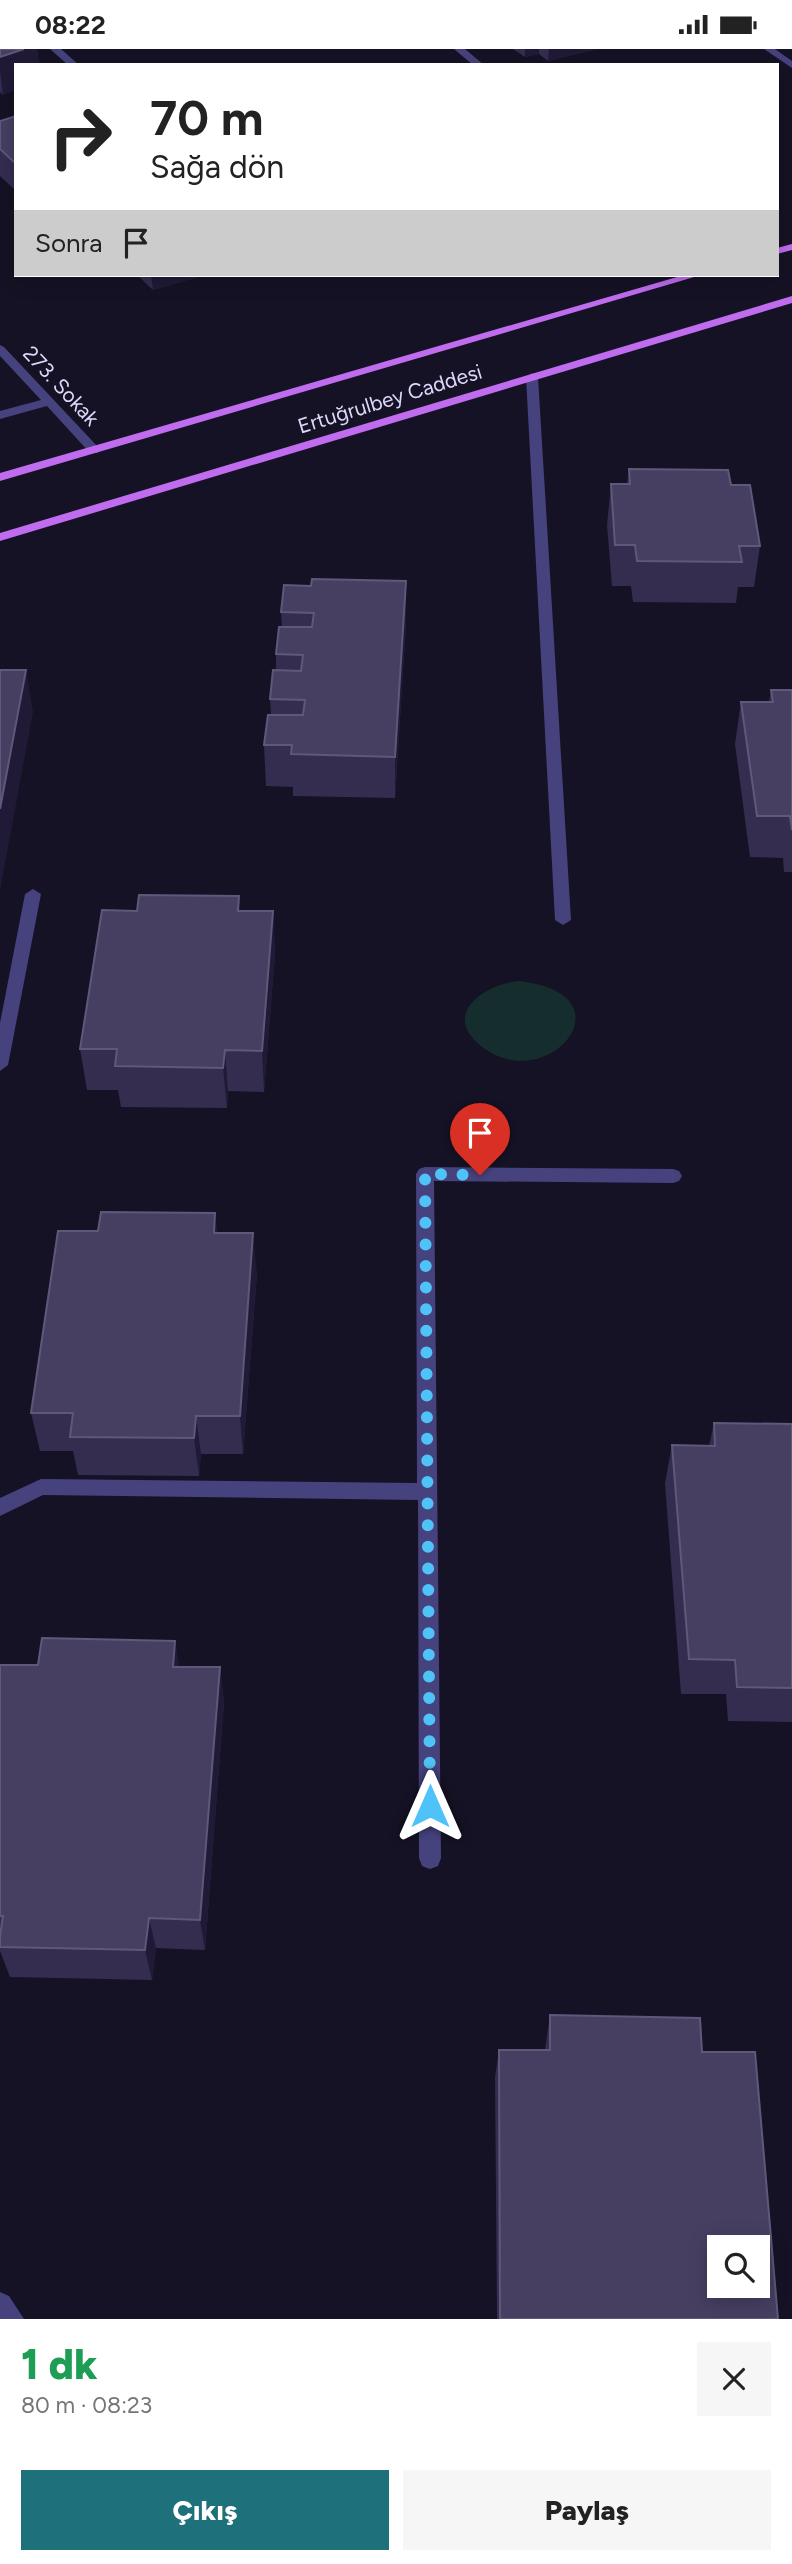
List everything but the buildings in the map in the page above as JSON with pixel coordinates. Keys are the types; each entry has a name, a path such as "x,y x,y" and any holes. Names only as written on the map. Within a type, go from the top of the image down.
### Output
{"main road":[{"name":"Ertuğrulbey Caddesi","path":"0,477 688,277"},
{"name":"Ertuğrulbey Caddesi","path":"0,537 792,299"}],"street":[{"path":"55,49 72,63"},
{"path":"459,49 476,63"},
{"path":"769,49 792,65"},
{"name":"273. Sokak","path":"0,349 94,450"},
{"path":"532,377 563,920"},
{"path":"0,415 49,402"},
{"path":"0,1065 33,894"},
{"path":"430,1858 425,1174 673,1177"},
{"path":"0,1507 41,1487 427,1492"},
{"path":"0,2305 11,2319"}],"green space":[{"path":"518,981 553,989 571,1004 575,1021 568,1038 553,1052 531,1060 507,1059 481,1046 470,1034 465,1023 466,1012 481,995 492,988"}],"route":[{"path":"430,1806 425,1174 480,1175"}]}
